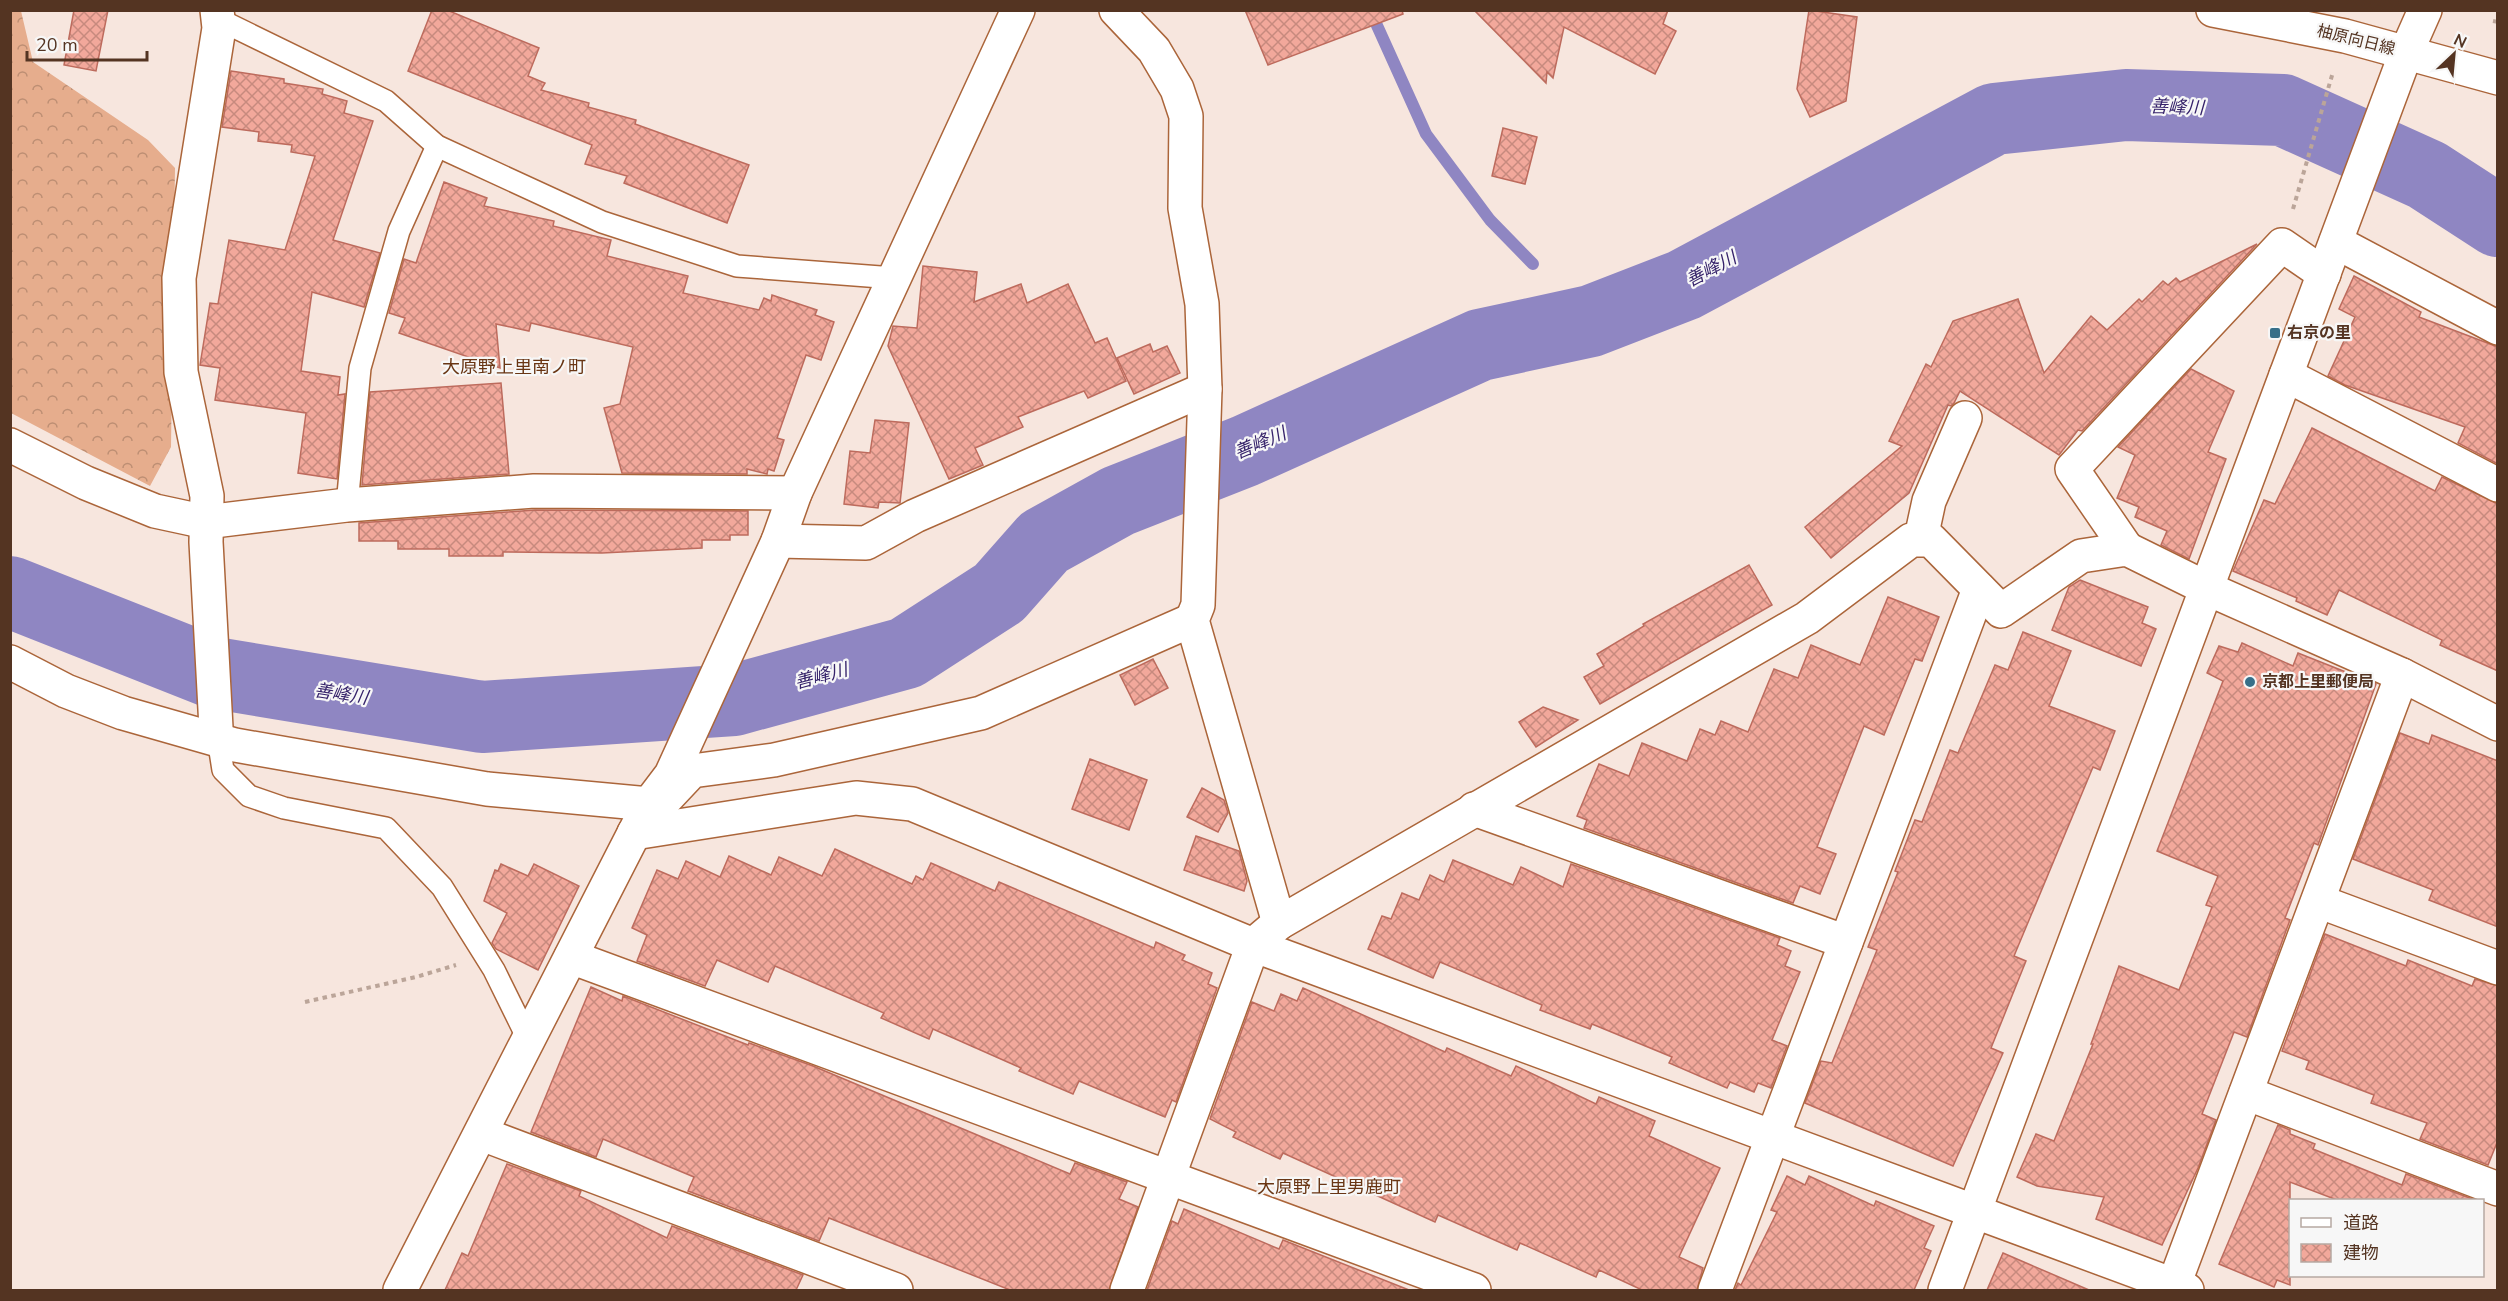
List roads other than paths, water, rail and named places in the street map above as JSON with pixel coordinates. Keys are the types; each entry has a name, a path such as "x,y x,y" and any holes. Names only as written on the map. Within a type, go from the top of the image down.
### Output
{"street":[{"path":"400,1290 482,1134 649,804 671,775 795,493 1018,10"},
{"path":"1116,10 1154,50 1177,89 1186,116 1185,208 1202,304 1205,389 1195,613 1279,923"},
{"name":"柚原向日線","path":"2213,10 2345,36 2498,78"},
{"path":"1945,1290 2406,53 2425,10"},
{"path":"217,735 206,532 207,496 181,372 179,278 218,15"},
{"path":"2498,328 2330,256 2282,245 2072,469 2127,549 2206,588 2402,675 2498,724"},
{"path":"2286,375 2498,485"},
{"path":"771,552 867,543 915,516 1205,389"},
{"path":"1921,538 1932,490 1965,418"},
{"path":"10,445 86,483 206,532 347,506 534,491 795,493"},
{"path":"1127,1290 1253,945 1279,923 1474,808 1807,618 1911,540 1921,538 1931,540 2001,611 2082,556 2127,549"},
{"path":"1715,1290 1979,589"},
{"path":"634,833 692,771 774,760 981,712 1195,613"},
{"path":"10,662 66,691 123,713 305,759 476,788 649,804"},
{"path":"634,833 856,798 912,804 1253,945 2178,1289 2246,1093 2402,675"},
{"path":"1474,808 1846,942"},
{"path":"2318,901 2498,968"},
{"path":"572,957 1474,1290"},
{"path":"2246,1093 2498,1189"},
{"path":"482,1134 896,1290"}],"lane":[{"path":"218,15 386,101 436,146 602,222 737,267 894,278"},
{"path":"347,506 360,368 399,231 436,146"},
{"path":"217,735 223,770 249,796 284,808 386,828 442,887 485,956 529,1041"}],"waterway":[{"path":"1370,10 1426,134 1490,220 1533,264"},
{"name":"善峰川","path":"10,592 215,673 482,717 734,700 906,653 999,593 1044,542 1118,501 1245,451 1480,345 1591,321 1684,285 1994,119 2126,105 2283,110 2427,175 2498,221"}],"place":[{"name":"右京の里","path":"2275,333"},
{"name":"京都上里郵便局","path":"2250,682"}],"district":[{"name":"大原野上里南ノ町","path":"514,367"},
{"name":"大原野上里男鹿町","path":"1329,1187"}]}
